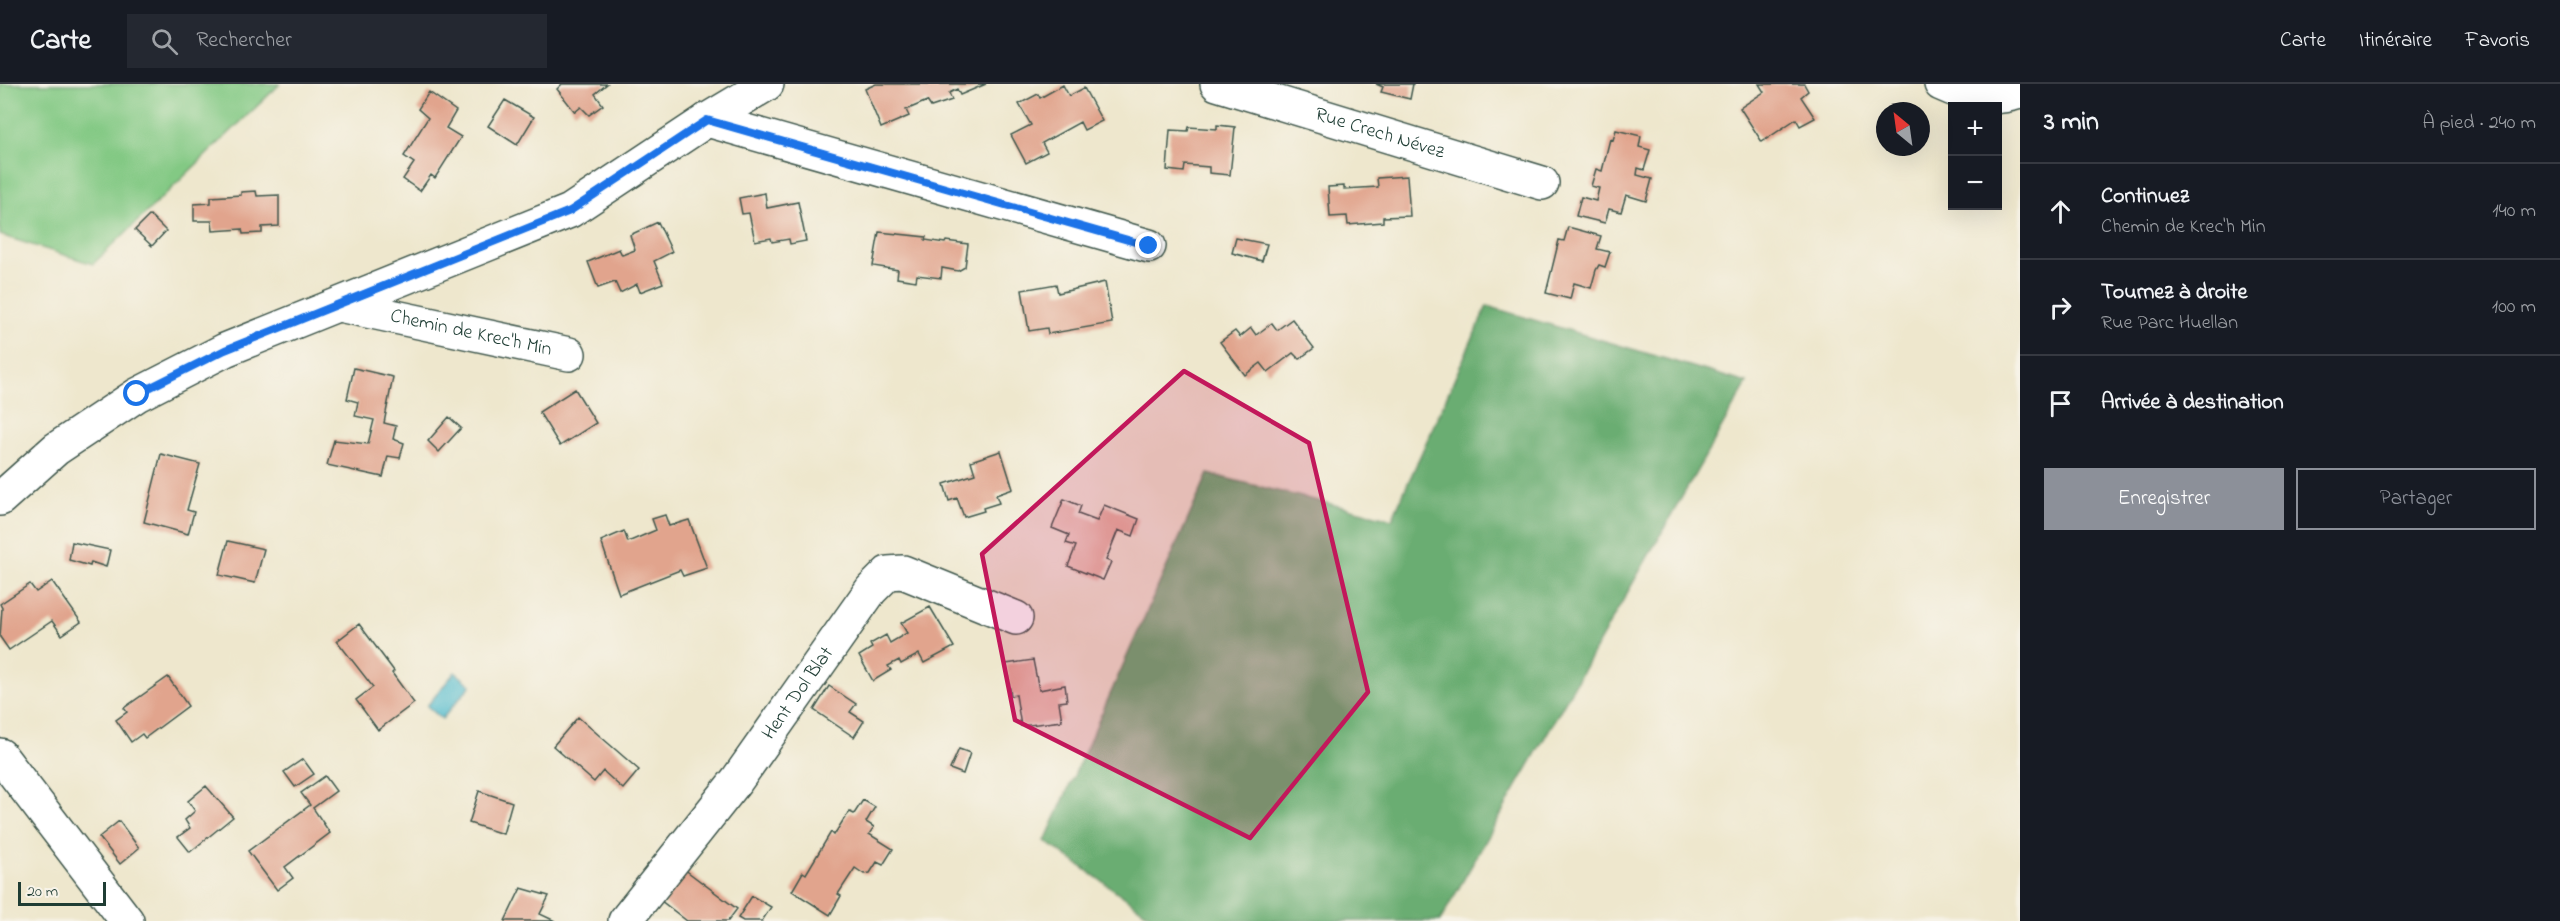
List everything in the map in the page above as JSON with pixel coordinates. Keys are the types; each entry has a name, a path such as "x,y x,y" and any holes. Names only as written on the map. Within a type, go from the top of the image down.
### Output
{"street":[{"name":"Chemin de Krec'h Min","path":"0,499 56,449 137,394 225,350 570,211 707,120 767,84"},
{"name":"Rue Crech Névez","path":"1217,84 1542,183"},
{"path":"1941,84 1961,93 1982,98 2004,97 2020,92"},
{"path":"707,120 1149,246"},
{"name":"Chemin de Krec'h Min","path":"339,305 569,354"},
{"name":"Hent Dol Blat","path":"625,921 737,780 871,590 888,573 903,572 1016,618"},
{"path":"0,755 128,921"}],"highlighted area":[{"path":"1184,371 1309,443 1368,692 1250,838 1015,720 982,554"}],"green space":[{"path":"0,84 280,84 93,264 0,235"},
{"path":"1487,306 1747,383 1440,921 1151,921 1154,918 1045,841 1208,474 1392,519"}],"water":[{"path":"455,672 471,685 442,719 427,706"}],"building":[{"path":"562,84 607,84 595,94 603,105 589,115 581,107 575,112 557,89"},
{"path":"876,84 986,84 960,95 957,89 949,93 952,100 931,107 927,101 906,110 909,116 881,128 865,89"},
{"path":"1376,84 1413,84 1410,99 1381,92 1383,87"},
{"path":"1759,84 1804,84 1808,91 1801,97 1815,118 1800,126 1796,119 1762,142 1740,108 1764,92"},
{"path":"1063,85 1069,96 1084,88 1102,121 1084,130 1080,122 1042,143 1047,152 1026,163 1011,135 1031,125 1019,104 1038,94 1040,98"},
{"path":"429,92 456,111 446,128 461,137 435,178 431,175 420,191 403,179 414,163 404,156 428,118 418,109"},
{"path":"505,100 534,117 517,145 488,126"},
{"path":"1217,125 1235,127 1230,175 1209,173 1209,167 1185,165 1184,172 1167,170 1170,130 1188,131 1189,127 1217,129"},
{"path":"1616,130 1641,136 1639,147 1650,150 1644,170 1638,168 1637,175 1652,179 1646,201 1626,195 1621,212 1609,209 1605,223 1576,216 1581,197 1596,201 1599,188 1591,186 1596,169 1602,171 1610,139 1613,140"},
{"path":"1407,176 1410,216 1383,217 1383,222 1348,225 1347,216 1330,217 1328,187 1344,186 1344,189 1378,187 1377,178"},
{"path":"256,191 257,196 279,195 279,226 262,227 262,233 243,234 242,229 213,231 212,221 194,221 194,204 211,203 211,197 241,195 241,192"},
{"path":"765,193 767,208 798,202 806,241 790,244 789,239 772,242 771,238 755,241 749,213 742,214 739,198"},
{"path":"150,215 166,231 152,246 135,230"},
{"path":"658,222 672,252 654,261 663,283 640,292 637,284 620,293 615,282 598,288 588,262 619,249 622,255 635,250 630,235"},
{"path":"1568,227 1601,236 1597,249 1610,252 1605,267 1599,265 1596,270 1591,288 1574,283 1570,299 1546,293 1559,240 1564,241"},
{"path":"879,232 926,237 925,240 945,243 946,241 968,244 965,267 958,271 942,268 941,278 917,275 916,281 897,278 898,270 873,266"},
{"path":"1236,238 1267,244 1262,261 1232,253"},
{"path":"1105,282 1112,323 1048,334 1047,328 1029,331 1022,290 1056,284 1058,293"},
{"path":"1292,319 1314,348 1299,359 1293,353 1268,372 1261,363 1245,375 1220,342 1235,331 1240,337 1251,328 1256,335 1272,323 1277,330"},
{"path":"354,368 393,377 384,423 396,426 393,439 404,443 400,458 388,456 383,477 327,465 334,440 368,444 374,420 355,416 358,402 347,399"},
{"path":"575,389 596,423 560,446 539,412"},
{"path":"449,417 461,428 439,452 428,441"},
{"path":"1001,451 1013,489 996,495 999,503 983,508 984,511 964,517 957,498 949,501 944,484 975,474 971,461"},
{"path":"161,454 200,464 187,510 194,512 188,534 144,522"},
{"path":"1064,499 1081,506 1078,514 1097,521 1104,505 1139,519 1133,536 1118,530 1106,560 1111,562 1103,580 1068,566 1076,546 1066,543 1069,535 1052,528"},
{"path":"665,515 669,526 689,520 707,568 683,576 680,570 619,594 601,541 624,531 628,542 656,530 652,519"},
{"path":"228,541 264,549 255,583 219,575"},
{"path":"72,542 110,550 106,567 91,562 90,566 69,560"},
{"path":"52,581 81,622 62,635 52,621 9,650 0,637 2,608 0,604 30,584 36,592"},
{"path":"930,607 954,647 924,663 919,654 901,664 899,660 888,666 891,670 873,681 859,656 872,648 870,644 886,635 890,643 907,633 901,623"},
{"path":"359,624 394,671 392,673 414,703 378,730 356,700 373,687 337,641"},
{"path":"1033,660 1039,690 1065,685 1067,701 1059,702 1062,721 1021,726 1016,695 1011,696 1006,664"},
{"path":"168,677 188,706 145,738 142,734 131,742 116,720 127,712 124,708"},
{"path":"829,686 856,704 850,712 864,721 854,737 814,710"},
{"path":"578,717 639,770 623,789 603,771 594,782 553,746"},
{"path":"959,749 970,753 963,774 950,769"},
{"path":"303,759 314,774 295,787 284,772"},
{"path":"325,776 336,791 313,808 330,833 285,867 293,878 277,890 248,851 310,805 301,793"},
{"path":"206,786 233,817 190,852 178,837 190,828 185,820 195,811 188,801"},
{"path":"479,791 512,802 503,834 469,823"},
{"path":"863,800 875,807 866,822 874,827 869,834 893,849 883,865 877,862 870,873 864,874 855,868 838,894 841,896 830,915 792,891 803,872 806,874 831,832 834,835 844,819 850,812 854,814"},
{"path":"119,821 139,848 120,864 99,837"},
{"path":"684,869 737,909 728,921 687,921 660,900"},
{"path":"521,888 549,896 540,914 555,921 505,921"},
{"path":"752,896 771,907 762,921 743,921 738,918"}],"route":[{"path":"137,394 225,350 570,211 707,120 1149,246"}]}
